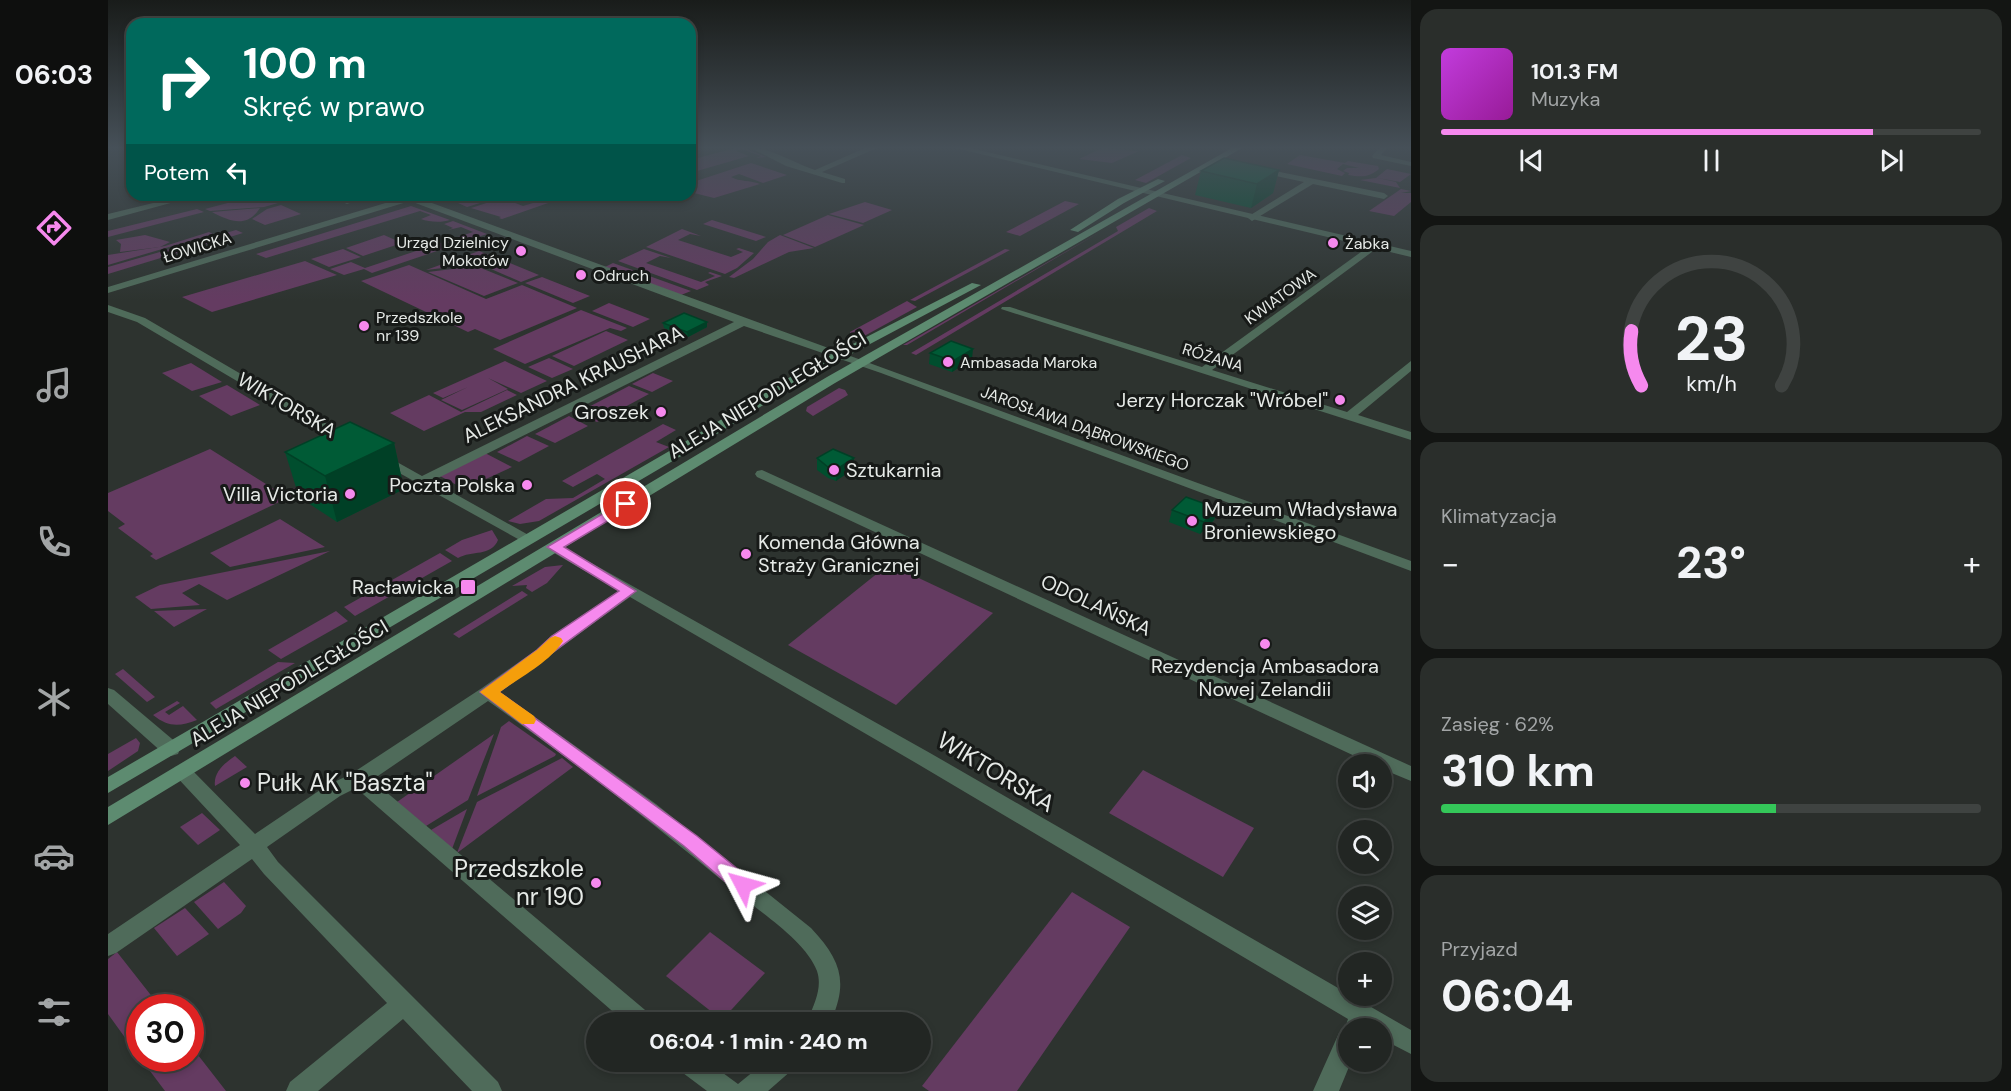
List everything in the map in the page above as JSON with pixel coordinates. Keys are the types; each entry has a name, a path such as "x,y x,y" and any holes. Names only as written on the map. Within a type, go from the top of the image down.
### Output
{"main road":[{"name":"ALEJA NIEPODLEGŁOŚCI","path":"108,786 683,449 766,396 951,299 1127,199"},
{"name":"ALEJA NIEPODLEGŁOŚCI","path":"108,817 861,363 1148,199"}],"street":[{"path":"1172,199 1411,254"},
{"path":"1252,218 1282,199"},
{"path":"108,217 172,201"},
{"name":"ŁOWICKA","path":"108,290 364,212 393,201"},
{"name":"JAROSŁAWA DĄBROWSKIEGO","path":"419,201 1411,566"},
{"name":"KWIATOWA","path":"1203,371 1375,246"},
{"name":"WIKTORSKA","path":"108,308 141,320 357,445"},
{"name":"RÓŻANA","path":"1006,309 1411,436"},
{"name":"ALEKSANDRA KRAUSHARA","path":"422,481 743,322"},
{"path":"1349,417 1411,365"},
{"path":"376,456 527,540"},
{"name":"ODOLAŃSKA","path":"762,474 1411,774"},
{"name":"WIKTORSKA","path":"554,547 1351,1018"},
{"path":"108,946 333,790 357,779 488,692 542,654 557,640 629,591"},
{"path":"488,692 690,841 787,921 815,948 829,972 829,991 824,1012"},
{"path":"108,694 171,749"},
{"path":"182,772 254,846 271,868 489,1091"},
{"path":"357,779 630,1012"},
{"path":"299,1091 404,1004"},
{"name":"WIKTORSKA","path":"1392,1035 1411,1043"},
{"path":"1326,1091 1338,1064"},
{"path":"702,1072 728,1091"},
{"path":"747,1091 772,1072"}],"shaded area":[{"path":"1387,199 1411,199 1411,202 1394,216 1369,211"},
{"path":"235,201 278,203 264,207 210,211 205,209"},
{"path":"454,201 486,201 467,207"},
{"path":"493,201 510,201 523,206 540,201 551,202 502,219 471,208"},
{"path":"1065,201 1079,204 1020,236 1006,232"},
{"path":"865,202 892,210 863,223 829,214"},
{"path":"281,205 301,214 265,225 252,219 267,209"},
{"path":"411,206 450,220 439,222 424,220 421,219 431,215 420,211 266,258 256,254"},
{"path":"260,208 244,221 232,220 212,212"},
{"path":"1149,208 1157,211 916,355 911,353 1118,231 1116,227"},
{"path":"197,209 204,212 108,237 108,231"},
{"path":"828,215 864,225 815,247 783,235"},
{"path":"712,220 766,237 756,241 703,224"},
{"path":"453,221 487,234 372,273 364,269 344,275 330,269 351,262 365,268 473,232 461,227 448,230 453,228 444,224"},
{"path":"682,229 701,236 690,234 678,240 731,257 743,252 736,249 739,248 754,253 737,268 725,274 646,247"},
{"path":"236,230 243,233 108,274 108,267"},
{"path":"1102,231 907,345 903,345"},
{"path":"209,232 213,234 108,265 108,255 165,246"},
{"path":"145,235 170,242 160,247 120,252 121,244 116,240"},
{"path":"384,235 402,243 363,256 346,248"},
{"path":"780,235 814,248 789,252 734,278 729,277 753,259 768,242"},
{"path":"343,249 361,257 329,267 311,259"},
{"path":"644,249 671,258 660,256 646,263 701,282 715,276 708,273 710,272 722,276 705,282 709,285 697,290 618,261"},
{"path":"1005,249 1010,250 915,301 910,300"},
{"path":"479,251 496,258 477,264 426,270"},
{"path":"500,259 539,275 521,282 482,265"},
{"path":"305,261 337,275 212,312 182,297"},
{"path":"613,263 691,291 681,295 605,267"},
{"path":"409,265 486,299 522,285 577,308 500,340 475,329 468,332 361,281"},
{"path":"476,266 518,283 484,296 428,272"},
{"path":"542,277 590,296 573,303 525,283"},
{"path":"907,301 917,307 857,340 851,338 850,332"},
{"path":"609,303 650,319 633,327 592,311"},
{"path":"581,310 627,328 621,331 610,328 525,364 493,349"},
{"path":"606,331 628,340 574,366 552,356"},
{"path":"549,358 573,369 552,378 528,367"},
{"path":"505,361 547,381 521,393 488,378 508,389 462,410 441,400 468,387 443,398 433,393"},
{"path":"191,363 222,382 192,391 162,373"},
{"path":"653,373 673,381 652,392 632,384"},
{"path":"227,385 260,405 231,416 199,396"},
{"path":"629,386 649,394 597,422 577,413"},
{"path":"839,388 845,390 848,395 813,416 806,411 807,407"},
{"path":"507,390 517,395 481,412 465,412 424,431 390,413 429,395 461,412"},
{"path":"569,416 588,426 555,443 535,434"},
{"path":"663,424 676,430 656,442 669,447 539,521 520,524 508,521 546,499 573,498 605,479 597,474 573,487 562,481"},
{"path":"527,436 549,446 519,462 497,452"},
{"path":"210,449 282,494 303,484 309,488 156,560 150,556 153,554 118,528 125,524 108,511 108,493"},
{"path":"485,453 512,467 464,489 440,476"},
{"path":"280,519 325,547 230,567 210,553"},
{"path":"492,530 498,540 491,549 458,558 445,550 462,540"},
{"path":"330,551 227,600 199,584 182,593 200,605 151,609 135,597 160,585"},
{"path":"440,553 452,561 355,616 344,607"},
{"path":"889,564 993,613 896,705 788,645"},
{"path":"563,565 547,583 532,592 526,588 527,585 512,586 545,567"},
{"path":"522,591 528,595 459,638 453,634"},
{"path":"207,609 174,627 154,611"},
{"path":"336,611 348,621 281,659 268,650"},
{"path":"278,662 295,663 216,709 210,703"},
{"path":"123,669 155,697 147,702 115,674"},
{"path":"177,701 180,703 165,712 169,715 183,706 197,720 174,725 153,715"},
{"path":"509,721 556,754 477,796 501,727"},
{"path":"494,734 468,800 426,826 397,802"},
{"path":"136,738 140,743 138,751 108,771 108,754"},
{"path":"235,756 247,767 215,786 218,772"},
{"path":"562,758 573,767 457,853 477,802"},
{"path":"1143,770 1254,828 1223,877 1109,813"},
{"path":"467,809 452,849 431,830"},
{"path":"202,813 220,830 198,845 180,827"},
{"path":"224,882 246,906 241,913 218,929 194,902"},
{"path":"1072,892 1130,927 1017,1091 929,1091 922,1086"},
{"path":"185,908 209,934 177,956 154,928"},
{"path":"710,932 765,973 729,1012 712,1012 666,976"},
{"path":"117,952 150,994 126,994 126,1039 108,1014 108,959"},
{"path":"204,1063 226,1091 165,1091 151,1072 204,1072"}],"building":[{"path":"684,313 707,322 687,332 663,323"},
{"path":"951,341 973,349 953,361 930,353"},
{"path":"350,422 394,443 325,476 285,452"},
{"path":"833,449 854,458 837,469 828,467 817,458"},
{"path":"1186,497 1217,508 1204,522 1172,510"}],"slow traffic":[{"path":"528,720 488,692 542,654 555,641"}],"place":[{"name":"Żabka","path":"1333,243"},
{"name":"Urząd Dzielnicy Mokotów","path":"521,251"},
{"name":"Odruch","path":"581,275"},
{"name":"Przedszkole nr 139","path":"364,326"},
{"name":"Ambasada Maroka","path":"948,362"},
{"name":"Jerzy Horczak \"Wróbel\"","path":"1340,400"},
{"name":"Groszek","path":"661,412"},
{"name":"Sztukarnia","path":"834,470"},
{"name":"Poczta Polska","path":"527,485"},
{"name":"Villa Victoria","path":"350,494"},
{"name":"Muzeum Władysława Broniewskiego","path":"1192,521"},
{"name":"Komenda Główna Straży Granicznej","path":"746,554"},
{"name":"Racławicka","path":"468,587"},
{"name":"Rezydencja Ambasadora Nowej Zelandii","path":"1265,644"},
{"name":"Pułk AK \"Baszta\"","path":"245,783"},
{"name":"Przedszkole nr 190","path":"596,883"}],"route":[{"path":"626,504 554,547 629,591 557,640 542,654 488,692 690,841 743,885"}]}
